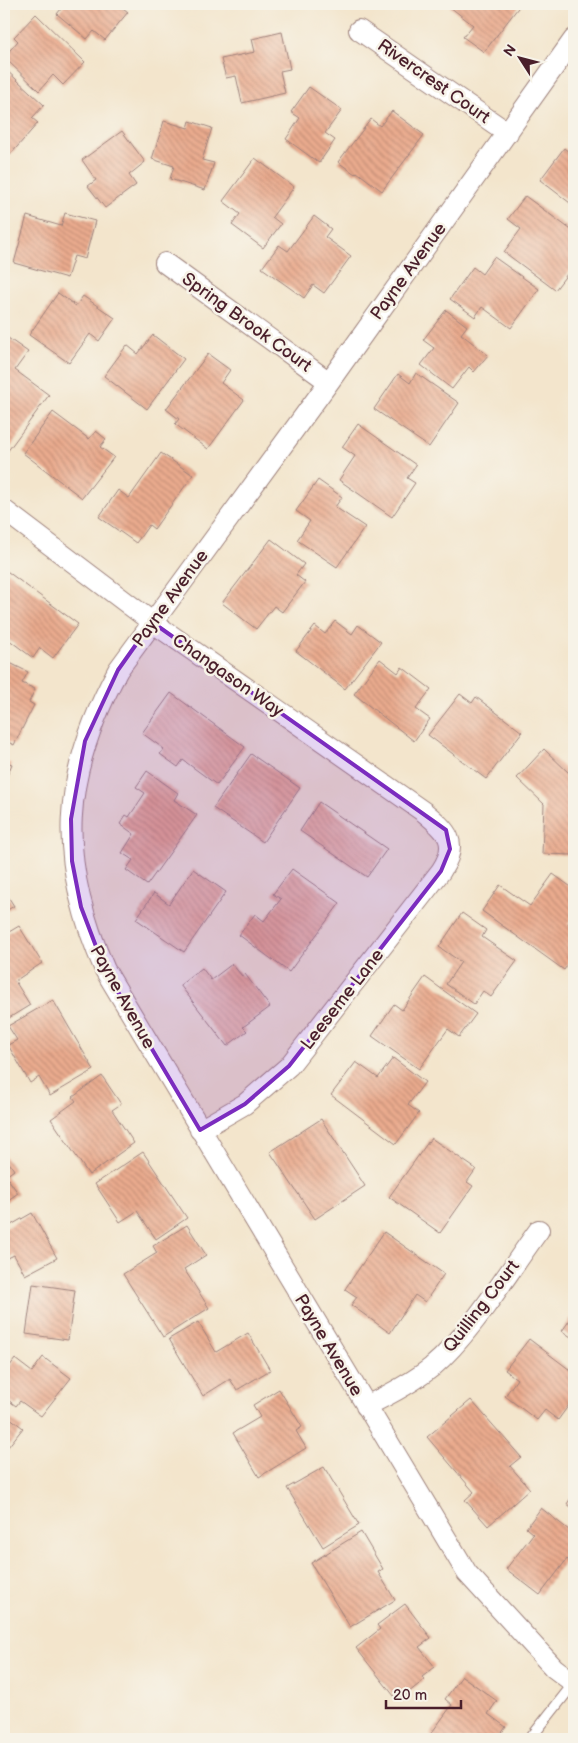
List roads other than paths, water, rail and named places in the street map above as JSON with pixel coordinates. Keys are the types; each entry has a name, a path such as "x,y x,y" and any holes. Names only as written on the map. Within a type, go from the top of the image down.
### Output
{"street":[{"name":"Rivercrest Court","path":"359,30 508,132"},
{"name":"Payne Avenue","path":"574,39 328,382 118,670 98,707 85,741 75,782 71,819 72,861 81,907 90,937 105,970 467,1573 554,1668 574,1683"},
{"name":"Spring Brook Court","path":"165,263 328,382"},
{"name":"Changason Way","path":"4,510 152,622 424,812 446,830 450,840"},
{"name":"Leeseme Lane","path":"200,1130 245,1104 289,1066 441,871 448,861 450,840"},
{"name":"Quilling Court","path":"366,1406 401,1388 432,1366 459,1339 539,1230"}],"lane":[{"path":"530,1739 574,1683"}]}
